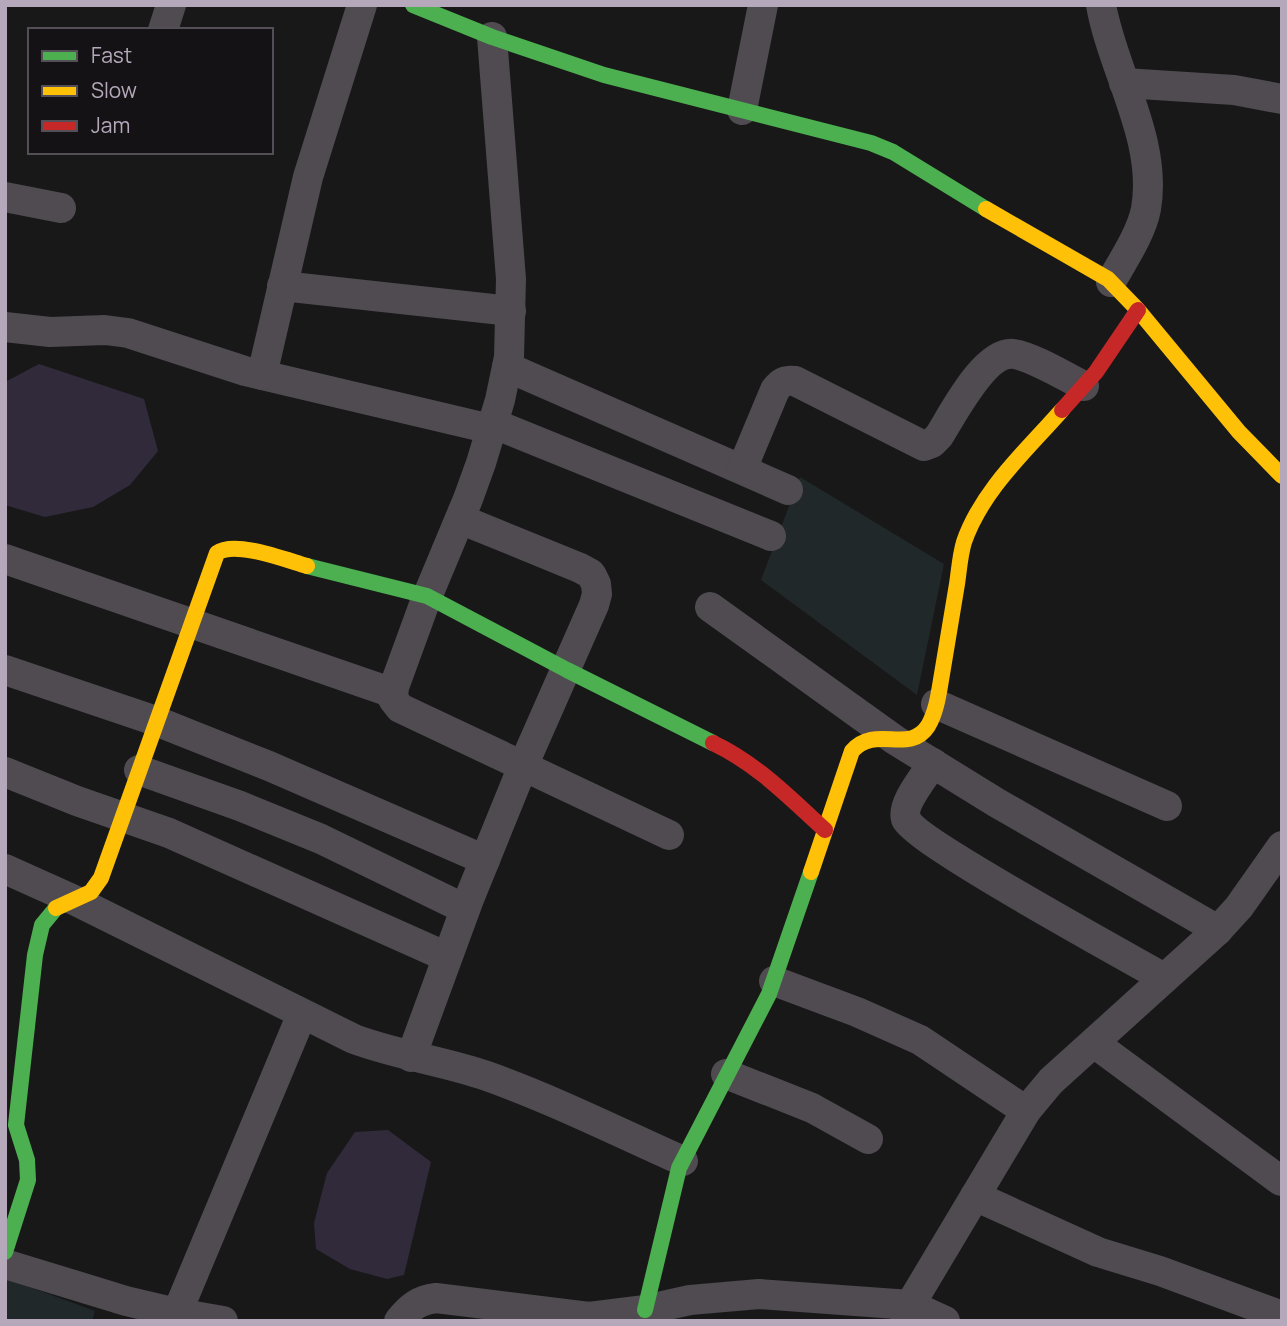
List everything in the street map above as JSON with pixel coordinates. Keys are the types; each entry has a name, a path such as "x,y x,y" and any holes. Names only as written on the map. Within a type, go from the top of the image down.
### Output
{"street":[{"path":"164,28 171,5"},
{"path":"262,375 308,177 362,5"},
{"path":"413,5 492,37 604,75 871,143 893,152 1111,282 1138,310 1239,432 1282,476"},
{"path":"742,110 763,5"},
{"path":"1101,5 1106,34 1138,122 1147,171 1147,194 1141,224 1111,282"},
{"path":"492,37 506,195 511,311 507,367 481,463 393,693 395,705 669,835"},
{"path":"1124,83 1234,90 1282,99"},
{"path":"5,197 61,208"},
{"path":"282,285 511,311"},
{"path":"645,1310 674,1181 774,981 852,751 857,743 864,739 914,738 924,732 936,704 963,545 973,520 992,489 1096,372 1138,310"},
{"path":"5,327 50,332 105,330 128,333 262,375 492,426 771,536"},
{"path":"742,469 775,390 789,380 924,446 939,436 974,381 999,356 1018,354 1084,386"},
{"path":"507,367 788,490"},
{"path":"411,1057 465,909 597,594 591,574 460,519"},
{"path":"5,1252 29,1174 27,1158 18,1139 16,1125 39,935 45,918 55,908 96,888 217,553 223,548 242,549 428,596 567,670 736,754 761,771 825,830"},
{"path":"5,559 393,693"},
{"path":"710,607 895,740 1218,930"},
{"path":"5,670 156,721 318,786 485,860"},
{"path":"936,704 1167,806"},
{"path":"933,763 905,808 907,820 915,831 1164,978"},
{"path":"139,770 240,806 321,839 465,909"},
{"path":"5,772 169,833 447,957"},
{"path":"907,1313 1026,1111 1051,1081 1218,930 1277,863"},
{"path":"5,869 74,900 354,1039 506,1083 682,1161"},
{"path":"774,981 857,1012 920,1040 1026,1111"},
{"path":"177,1313 302,1014"},
{"path":"1094,1043 1281,1181"},
{"path":"726,1074 812,1108 868,1139"},
{"path":"975,1196 1098,1252 1160,1271 1282,1316"},
{"path":"5,1264 88,1290 177,1313 223,1321"},
{"path":"399,1321 409,1308 417,1303 436,1298 589,1317 645,1310 690,1300 759,1294 907,1313 945,1321"}],"shaded area":[{"path":"39,364 144,399 158,451 130,485 93,507 45,517 5,505 5,382"},
{"path":"800,477 944,564 917,695 761,580"},
{"path":"388,1130 431,1162 404,1275 387,1279 350,1269 316,1249 314,1223 327,1173 355,1132"},
{"path":"5,1278 95,1311 92,1321 5,1321"}],"traffic: fast":[{"path":"413,5 492,37 604,75 871,143 893,152 986,209"},
{"path":"307,566 427,596 713,743"},
{"path":"645,1310 679,1168 769,994 811,872"},
{"path":"5,1252 28,1180 27,1160 16,1125 35,955 42,925 56,908"}],"traffic: slow":[{"path":"986,209 1108,279 1138,310 1239,432 1282,476"},
{"path":"811,872 852,751 861,743 871,740 911,738 928,726 939,694 962,552 972,523 993,488 1062,410"},
{"path":"56,908 91,892 101,878 217,553 225,550 248,550 307,566"}],"traffic: jam":[{"path":"1062,410 1096,372 1138,310"},
{"path":"713,743 758,771 825,830"}]}
